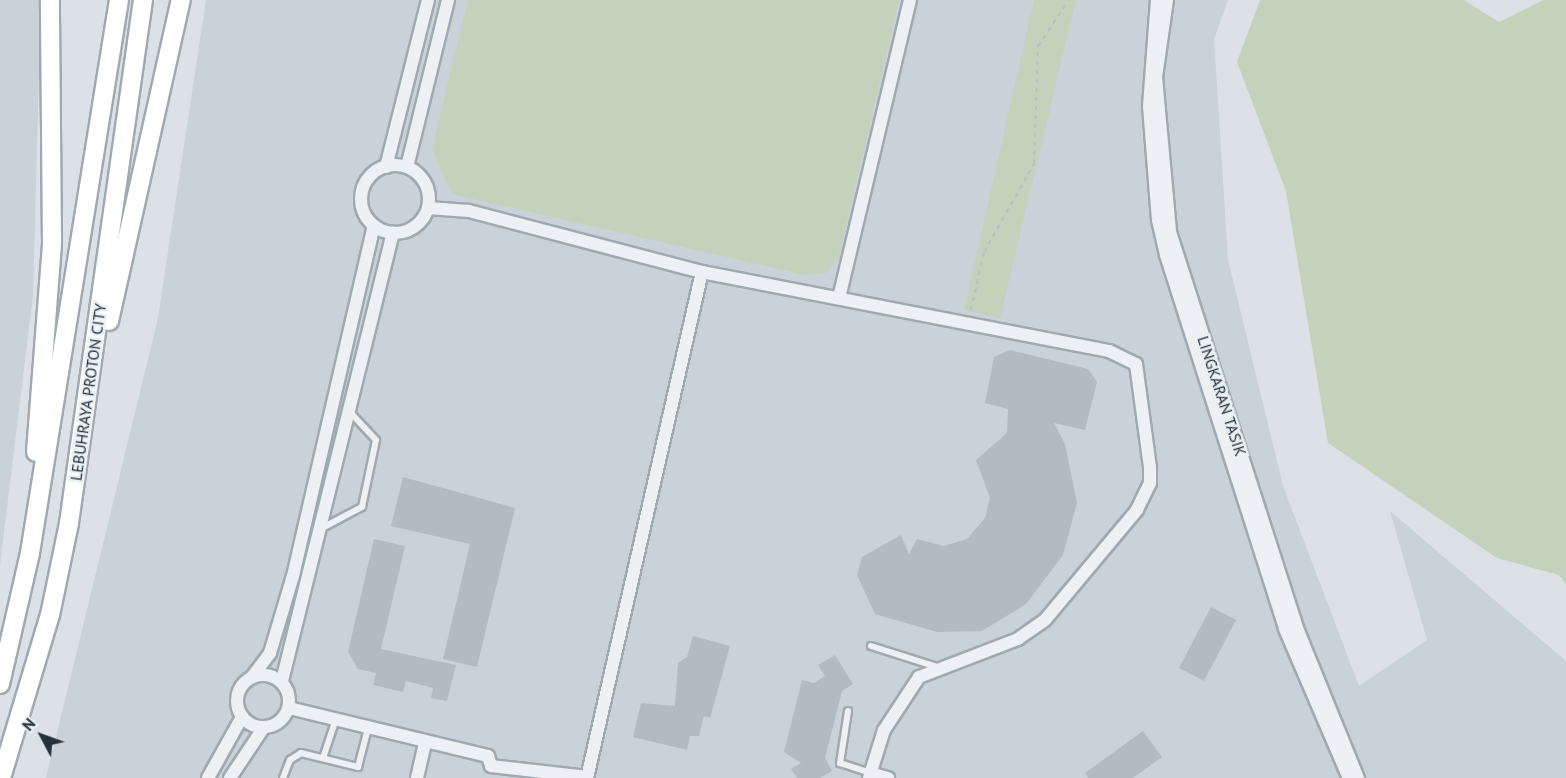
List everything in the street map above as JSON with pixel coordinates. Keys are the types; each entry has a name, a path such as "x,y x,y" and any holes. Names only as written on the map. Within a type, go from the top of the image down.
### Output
{"main road":[{"path":"30,553 52,243 50,0"},
{"name":"LEBUHRAYA PROTON CITY","path":"0,684 30,553 119,0"},
{"name":"LEBUHRAYA PROTON CITY","path":"1,778 50,615 69,523 143,0"},
{"path":"69,523 181,0"}],"street":[{"path":"386,166 428,0"},
{"path":"407,167 448,0"},
{"path":"839,298 910,0"},
{"path":"1157,0 1149,80 1163,243 1285,629 1349,778"},
{"name":"LINGKARAN TASIK","path":"1167,0 1156,77 1170,232 1299,633 1358,778"},
{"path":"386,166 407,167 423,179 428,208 415,226 393,233 374,226 364,211 362,193 371,176 386,166"},
{"path":"428,208 469,211 702,272 1109,351 1136,364 1150,483 1137,510 1045,620 1018,639 937,667 904,692 869,776 888,778"},
{"path":"208,778 242,717 237,694 270,653 293,576 374,226"},
{"path":"289,708 282,681 324,526 393,233"},
{"path":"289,708 425,743 488,756 490,772 587,778 702,272"},
{"path":"252,676 267,674 282,681"},
{"path":"230,778 264,727 279,722 289,708"},
{"path":"242,717 264,727"},
{"path":"417,778 425,743"}],"lane":[{"path":"324,526 362,507 376,440 350,412"},
{"path":"871,646 937,667"},
{"path":"848,711 840,763 869,776"},
{"path":"323,759 336,719"},
{"path":"283,778 294,755 358,767 368,728"}],"path":[{"path":"970,325 984,252 1034,164 1038,46 1069,0"}],"shaded area":[{"path":"0,0 41,0 33,295 0,565"},
{"path":"206,0 1228,0 1214,39 1228,260 1283,486 1359,686 1427,640 1390,511 1566,661 1566,778 46,778 158,318"}],"green space":[{"path":"468,0 899,0 838,259 826,273 806,275 452,194 432,149"},
{"path":"1034,0 1076,0 1000,318 964,310"},
{"path":"1260,0 1464,0 1499,22 1543,0 1566,0 1566,584 1559,575 1497,558 1328,443 1286,191 1237,62"}],"building":[{"path":"1010,350 1088,369 1097,382 1085,430 1054,423 1065,444 1077,503 1063,555 1026,604 982,631 937,632 875,614 857,575 862,557 901,535 909,554 917,539 944,546 967,539 985,518 990,498 976,460 1007,433 1008,409 985,403 994,357"},
{"path":"403,477 515,508 477,667 443,659 470,544 391,526"},
{"path":"374,539 405,546 381,649 456,665 447,701 431,698 433,688 406,681 403,692 373,685 376,673 358,669 348,652"},
{"path":"1211,607 1236,620 1204,681 1179,668"},
{"path":"693,636 730,646 710,718 704,716 699,736 690,736 687,750 633,737 641,703 675,706 678,663 687,657"},
{"path":"835,655 853,684 842,691 825,758 832,771 820,778 797,778 791,769 801,763 784,752 802,680 814,683 825,676 818,665"},
{"path":"1143,731 1162,757 1133,778 1088,778 1085,773"}]}
